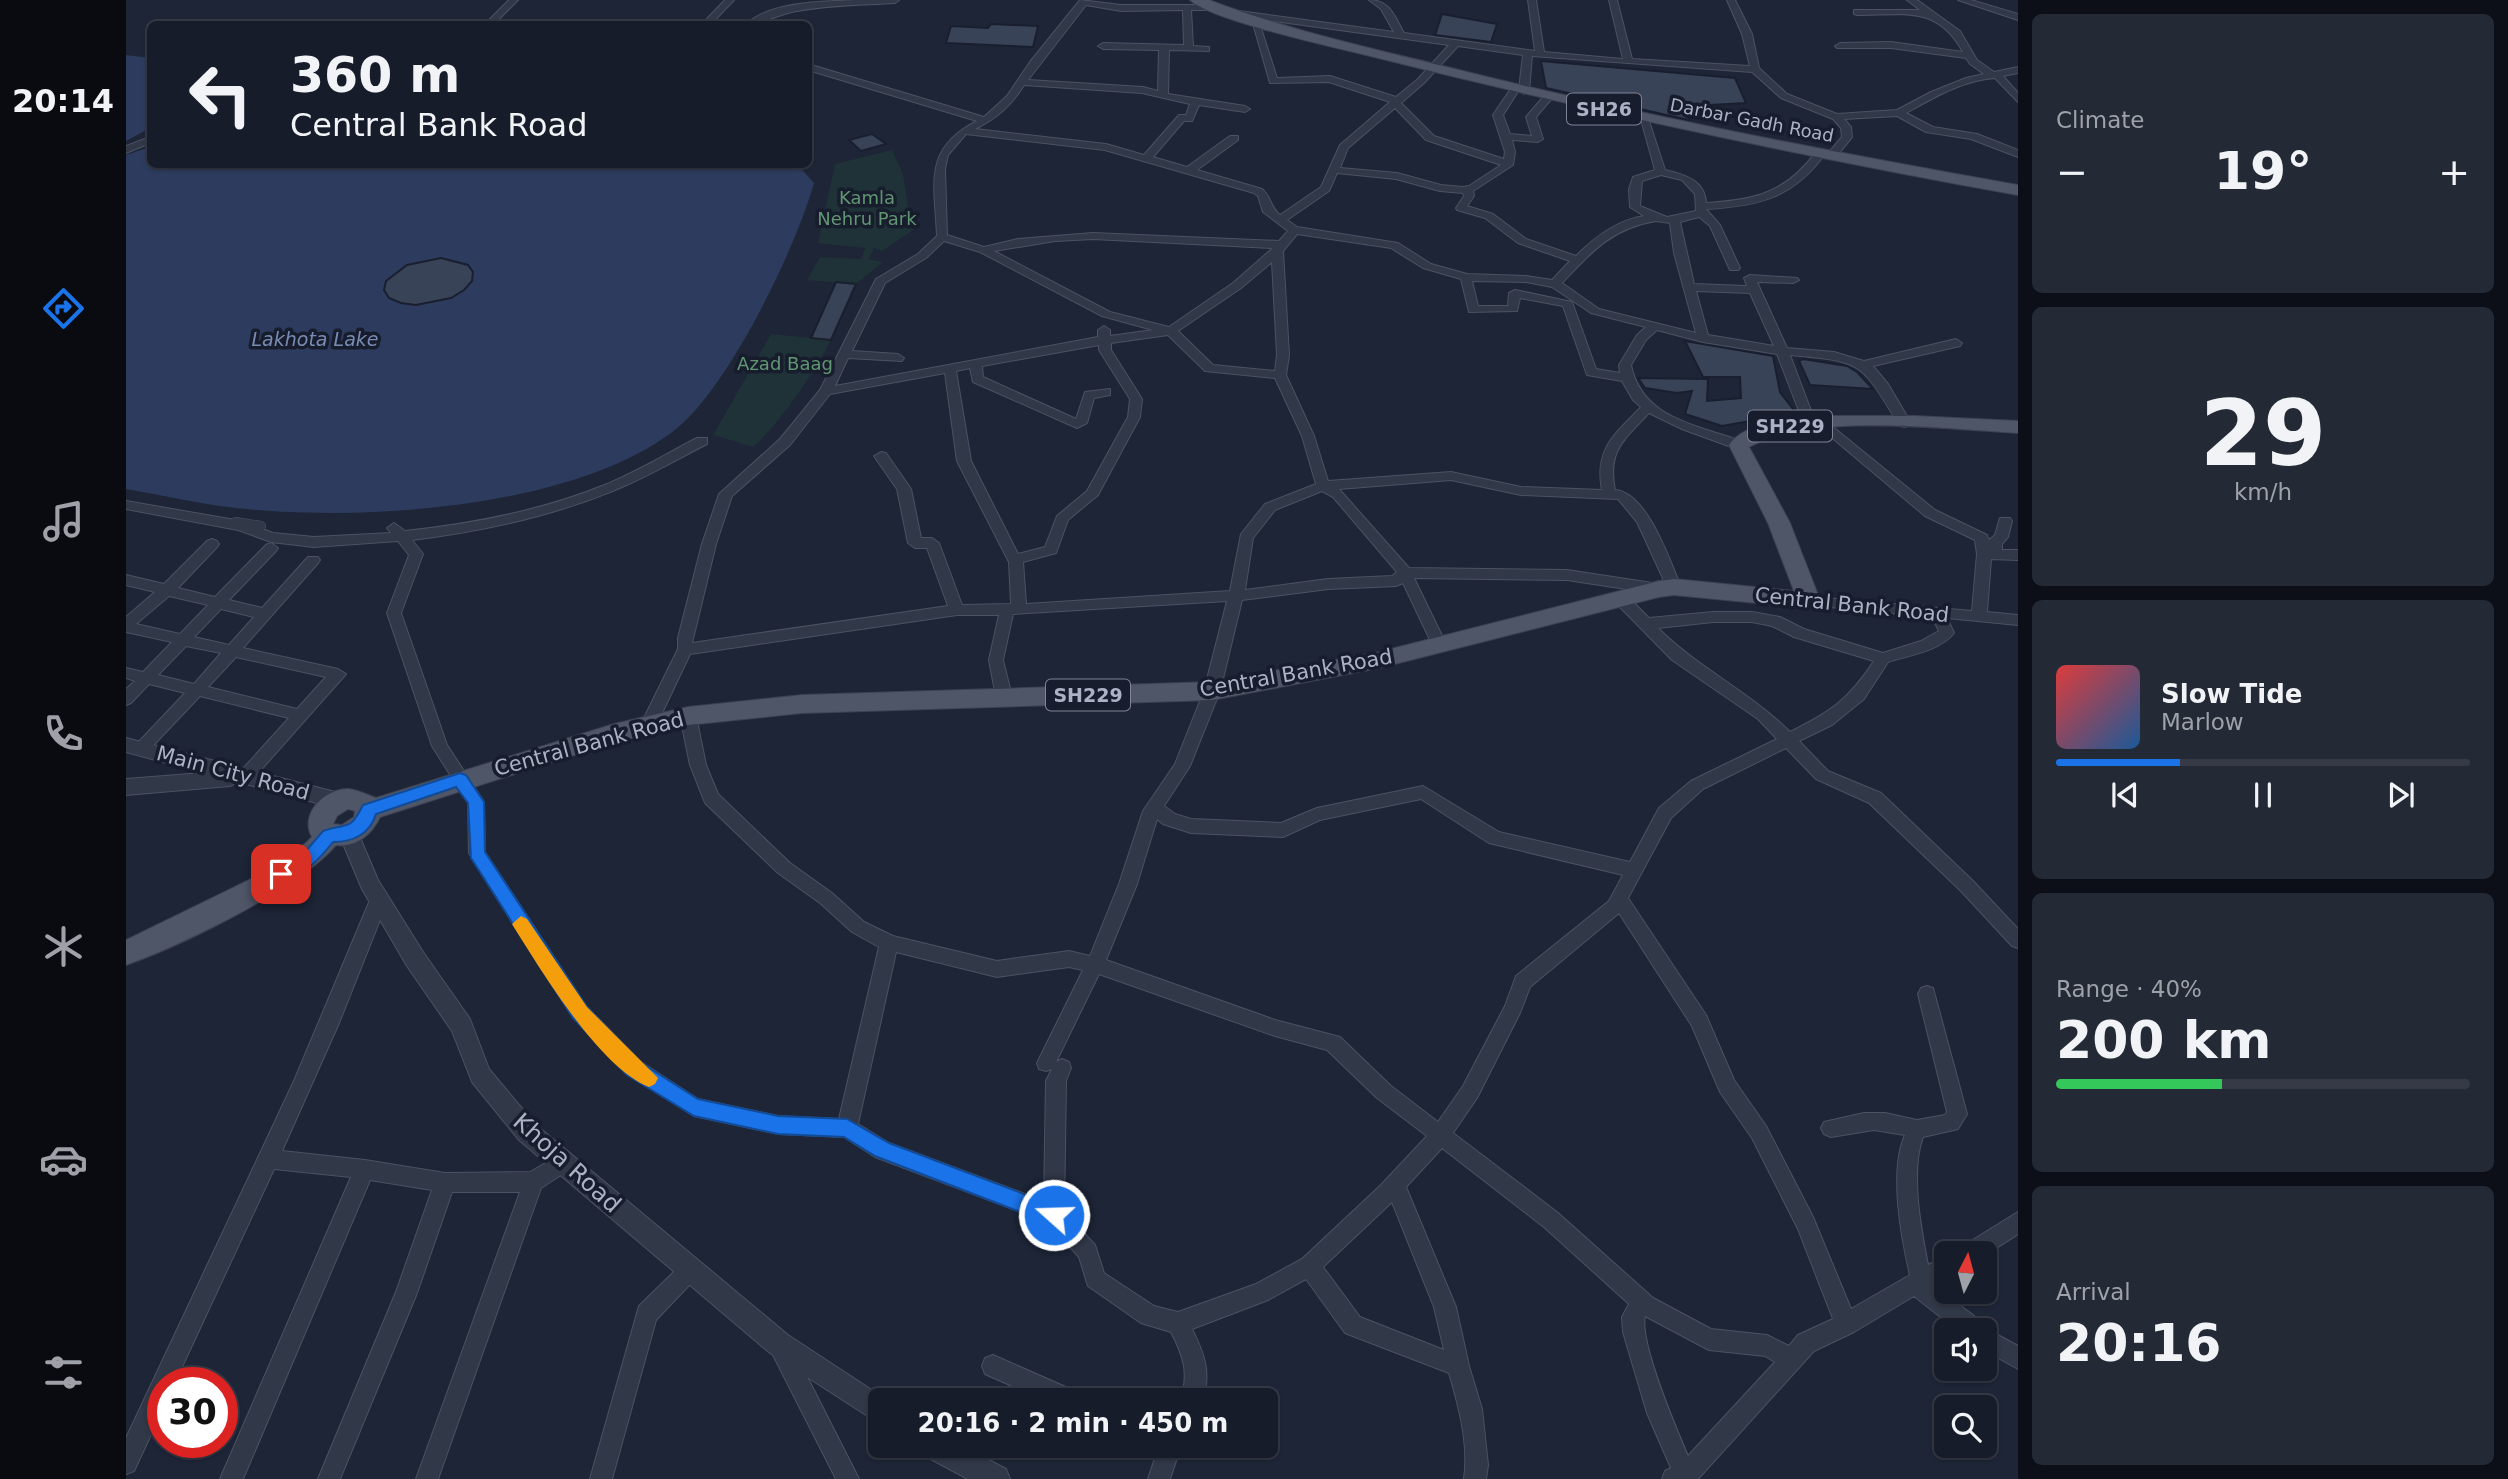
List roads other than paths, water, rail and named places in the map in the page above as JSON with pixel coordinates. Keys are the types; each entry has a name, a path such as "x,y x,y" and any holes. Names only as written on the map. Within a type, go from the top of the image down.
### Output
{"main road":[{"name":"Darbar Gadh Road","path":"1192,4 1432,68 1643,118 2018,190"},
{"name":"SH229","path":"1809,600 1779,523 1745,465 1740,445 1757,432 1817,423 2018,426"},
{"name":"Central Bank Road","path":"369,810 460,779 649,724 688,716 802,704 1212,691 1297,677 1666,588 1749,606 1809,600"},
{"path":"126,953 230,902 312,856 339,835 365,822 369,810 362,801 340,801 321,816 320,828 339,835"}],"street":[{"path":"492,21 514,0"},
{"path":"709,21 730,0"},
{"path":"754,21 761,16 785,11 895,0"},
{"path":"1373,0 1385,8 1400,35"},
{"path":"1532,0 1540,55"},
{"path":"1613,0 1628,62"},
{"path":"1731,0 1747,34 1755,69 1784,96 1836,117 1899,113 1951,87 1998,78 2018,70"},
{"path":"1910,0 1957,33 1976,65 1998,78 2018,84"},
{"path":"1962,0 2018,17"},
{"path":"649,724 685,649 685,638 709,544 726,494 785,442 826,391 880,281 922,256 942,237 943,154 964,131 1001,109 1084,1 1121,8 1192,4 1189,48"},
{"path":"1221,10 1540,55 1755,69"},
{"path":"1857,12 1926,13"},
{"path":"1255,22 1273,81 1329,79 1396,101 1418,129 1430,138 1508,164"},
{"path":"1280,220 1325,189 1344,147 1455,44"},
{"path":"1840,46 1891,45 1970,57"},
{"path":"1103,46 1206,49"},
{"path":"1163,95 1164,47"},
{"path":"1333,170 1397,176 1440,188 1467,190 1504,170 1510,152 1498,115 1520,90 1528,53"},
{"path":"812,68 981,123"},
{"path":"812,74 981,123"},
{"path":"1998,78 2018,99"},
{"path":"1021,82 1143,90 1245,109"},
{"path":"1506,137 1538,139 1531,117 1548,96"},
{"path":"1147,158 1182,117 1189,119 1196,102"},
{"path":"1899,113 1930,130 1973,136 2018,154"},
{"path":"1734,268 1714,225 1701,210 1700,192 1686,178 1661,172 1637,179 1633,189 1635,207 1655,218 1675,222 1701,210 1736,205 1781,192 1805,176 1847,132 1836,117"},
{"path":"1643,118 1661,172"},
{"path":"964,131 1075,142 1147,158 1258,191 1263,195 1267,209 1294,230 1394,245 1427,266 1466,277 1527,279 1555,284 1595,310 1703,338 1830,356 1863,365 1956,343"},
{"path":"1187,172 1234,138"},
{"path":"126,150 147,141"},
{"path":"1467,190 1469,196 1461,208 1489,216 1522,241 1578,260"},
{"path":"1555,284 1578,260 1624,222 1655,218"},
{"path":"1675,222 1703,338"},
{"path":"826,391 1102,338 1171,331 1249,276 1294,230"},
{"path":"984,250 1024,240 1087,236 1280,247"},
{"path":"942,237 984,250 1107,314 1171,331 1209,368 1280,375"},
{"path":"1280,247 1283,355 1280,375 1308,436 1323,486 1338,494 1405,573 1439,644"},
{"path":"1466,277 1473,310 1513,309 1516,292 1568,304 1591,372 1626,378"},
{"path":"1793,280 1750,278 1817,423 1930,513 1982,538 1990,554"},
{"path":"1690,287 1754,290"},
{"path":"1016,559 1051,550 1063,517 1086,501 1094,491 1105,467 1119,447 1136,406 1136,399 1105,351 1102,338 1107,314"},
{"path":"1654,327 1632,350 1625,365 1630,389 1647,407 1740,445"},
{"path":"843,354 898,358"},
{"path":"976,364 977,379 1077,425 1081,424 1088,396 1106,392"},
{"path":"1863,365 1883,387 1905,423"},
{"path":"950,369 964,461 1006,547 1016,559 1013,610 996,660 1004,697"},
{"path":"1609,493 1604,473 1606,454 1647,407"},
{"path":"131,506 241,526 249,531 293,542 360,540 397,532 525,515 606,490 702,441"},
{"path":"881,456 904,489 915,543 932,543 957,610"},
{"path":"685,649 957,610 1013,610 1234,596 1328,584 1396,581 1405,573 1567,575 1666,588 1629,498 1609,493 1521,491 1451,476 1323,486 1270,507 1257,521 1246,537 1241,576 1234,596 1212,691 1182,766 1154,807 1128,884 1093,964 1054,1065 1054,1215"},
{"path":"126,521 131,506"},
{"path":"131,506 261,526"},
{"path":"1979,618 1990,554 2001,537 2006,521"},
{"path":"397,532 416,554 394,613 440,747 476,802 477,853 580,1012 634,1069 694,1107 778,1125 847,1128 882,1150 1054,1215 1088,1252 1096,1279 1149,1315 1178,1322 1261,1293 1309,1266 1395,1184 1440,1136 1470,1092 1514,1007 1522,982 1615,906 1665,813 1697,785 1826,721 1859,695 1883,658"},
{"path":"126,626 212,544"},
{"path":"126,699 271,548"},
{"path":"1990,554 2018,555"},
{"path":"133,747 198,689 313,560"},
{"path":"126,580 222,601 264,614"},
{"path":"1620,598 1677,656 1763,715 1822,775 1875,798 1967,886 2018,941"},
{"name":"Central Bank Road","path":"1809,600 2018,620"},
{"path":"1645,624 1713,617 1749,606 1799,633 1883,658 1926,645 1947,633 1938,614"},
{"path":"126,626 231,652 338,674 246,776 126,787"},
{"path":"126,673 292,713"},
{"path":"688,716 698,765 711,798 734,817 783,868 826,898 858,927 889,943 997,970 1069,959 1093,964 1275,1028 1333,1043 1384,1092 1551,1220 1641,1302 1709,1339 1767,1346 1791,1359"},
{"name":"Main City Road","path":"133,747 340,801"},
{"path":"1154,807 1169,819 1191,827 1283,830 1317,814 1423,792 1495,838 1633,870"},
{"name":"Khoja Road","path":"339,835 415,959 462,1026 480,1075 527,1132 779,1344 868,1403"},
{"path":"1619,899 1699,1021 1727,1086 1759,1132 1806,1224 1846,1324"},
{"path":"171,1367 270,1159 349,979 379,900"},
{"path":"847,1128 889,943"},
{"path":"1831,1128 1862,1120 1894,1121 1917,1129 1951,1123 1957,1114 1927,994"},
{"path":"1917,1129 1908,1166 1913,1217 1911,1231 1918,1282 1960,1318"},
{"path":"270,1159 365,1169 445,1183 533,1182 563,1163"},
{"path":"231,1479 365,1169"},
{"path":"427,1479 533,1182"},
{"path":"329,1479 406,1293 445,1183"},
{"path":"1395,1184 1446,1307 1458,1366 1471,1409 1477,1465 1475,1479"},
{"path":"1989,1241 2018,1222"},
{"path":"1309,1266 1353,1325 1458,1366"},
{"path":"601,1479 647,1314 690,1270"},
{"path":"1641,1302 1633,1317 1634,1332 1658,1413 1682,1477 1721,1439 1806,1343 1846,1324 1934,1273"},
{"path":"1178,1322 1196,1361 1197,1388"},
{"path":"779,1344 848,1479"},
{"path":"1997,1345 2018,1358"},
{"path":"993,1366 1042,1388"},
{"path":"126,1463 147,1418"},
{"path":"957,1458 996,1479"},
{"path":"1159,1479 1166,1458"}],"water":[{"path":"126,55 147,58 147,130 126,141"},
{"name":"Lakhota Lake","path":"147,148 147,168 801,168 814,183 792,244 736,354 692,414 671,433 628,459 577,479 521,494 401,510 286,512 222,506 126,489 126,155"}],"park label":[{"name":"Kamla Nehru Park","path":"867,207"},
{"name":"Azad Baag","path":"785,363"}]}
